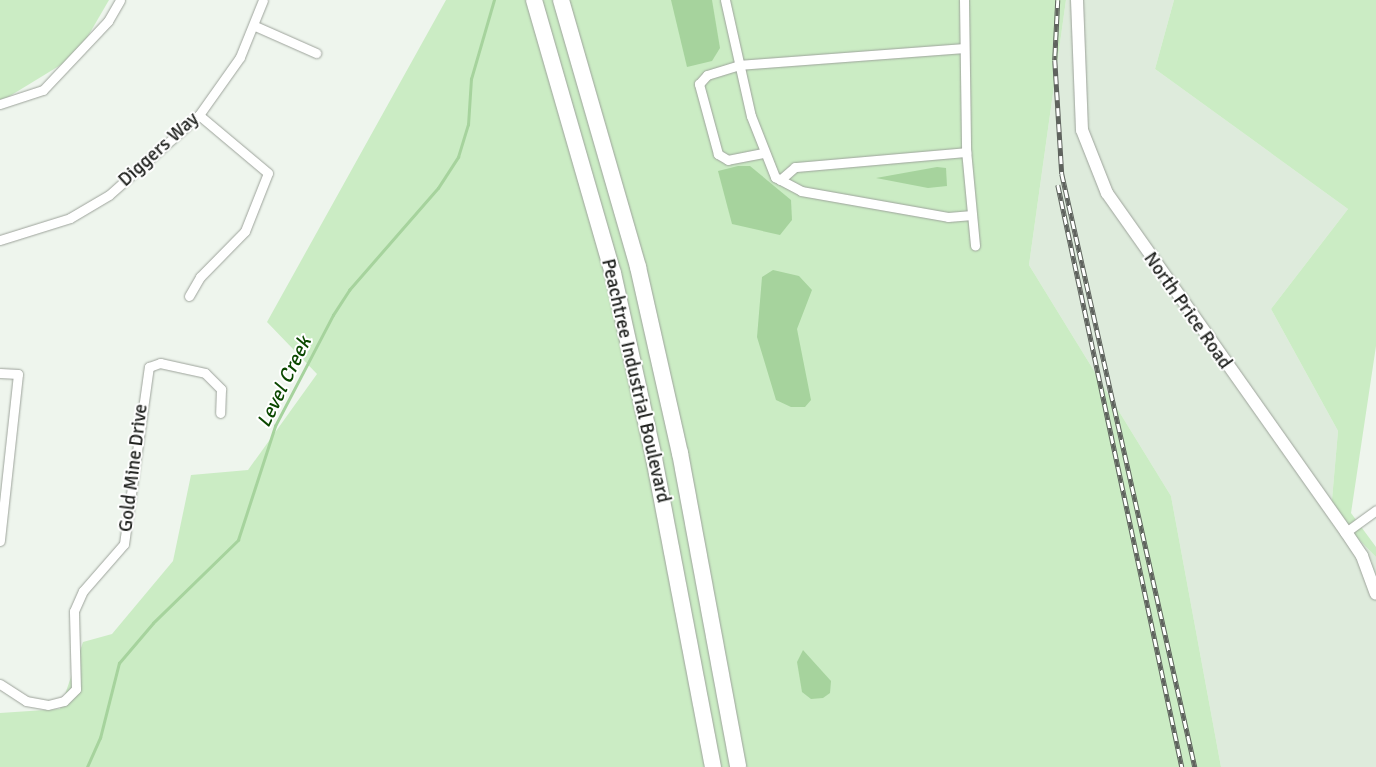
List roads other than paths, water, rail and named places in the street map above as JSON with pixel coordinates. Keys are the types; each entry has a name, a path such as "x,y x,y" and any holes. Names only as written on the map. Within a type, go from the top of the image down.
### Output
{"highway":[{"name":"Peachtree Industrial Boulevard","path":"561,0 638,267 680,453 738,767"},
{"name":"Peachtree Industrial Boulevard","path":"536,1 613,273 654,458 713,767"}],"street":[{"path":"0,104 43,90 108,21 120,0"},
{"name":"Diggers Way","path":"0,240 70,218 109,194 199,115 255,26 263,0"},
{"path":"724,0 739,65 763,153 780,180 801,191 948,217 972,215"},
{"path":"964,0 963,48 966,152 975,246"},
{"name":"North Price Road","path":"1077,0 1082,130 1107,192 1346,532 1362,556 1376,594"},
{"path":"255,26 316,53"},
{"path":"763,153 728,160 718,154 699,84 707,75 739,65 963,48"},
{"path":"189,296 200,277 245,231 268,173 199,115"},
{"path":"780,180 795,167 966,152"},
{"name":"Gold Mine Drive","path":"0,684 26,701 48,704 64,701 76,689 74,611 83,591 124,544 149,367 160,363 205,373 221,388 220,413"},
{"path":"0,373 18,374 0,541"},
{"path":"1346,532 1376,510"}],"waterway":[{"name":"Level Creek","path":"87,767 100,738 119,663 153,623 238,540 275,426 333,315 349,290 438,188 458,157 468,125 471,79 494,0"}],"railway":[{"path":"1058,0 1055,60 1062,174 1195,767"},
{"path":"1058,185 1182,767"}]}
